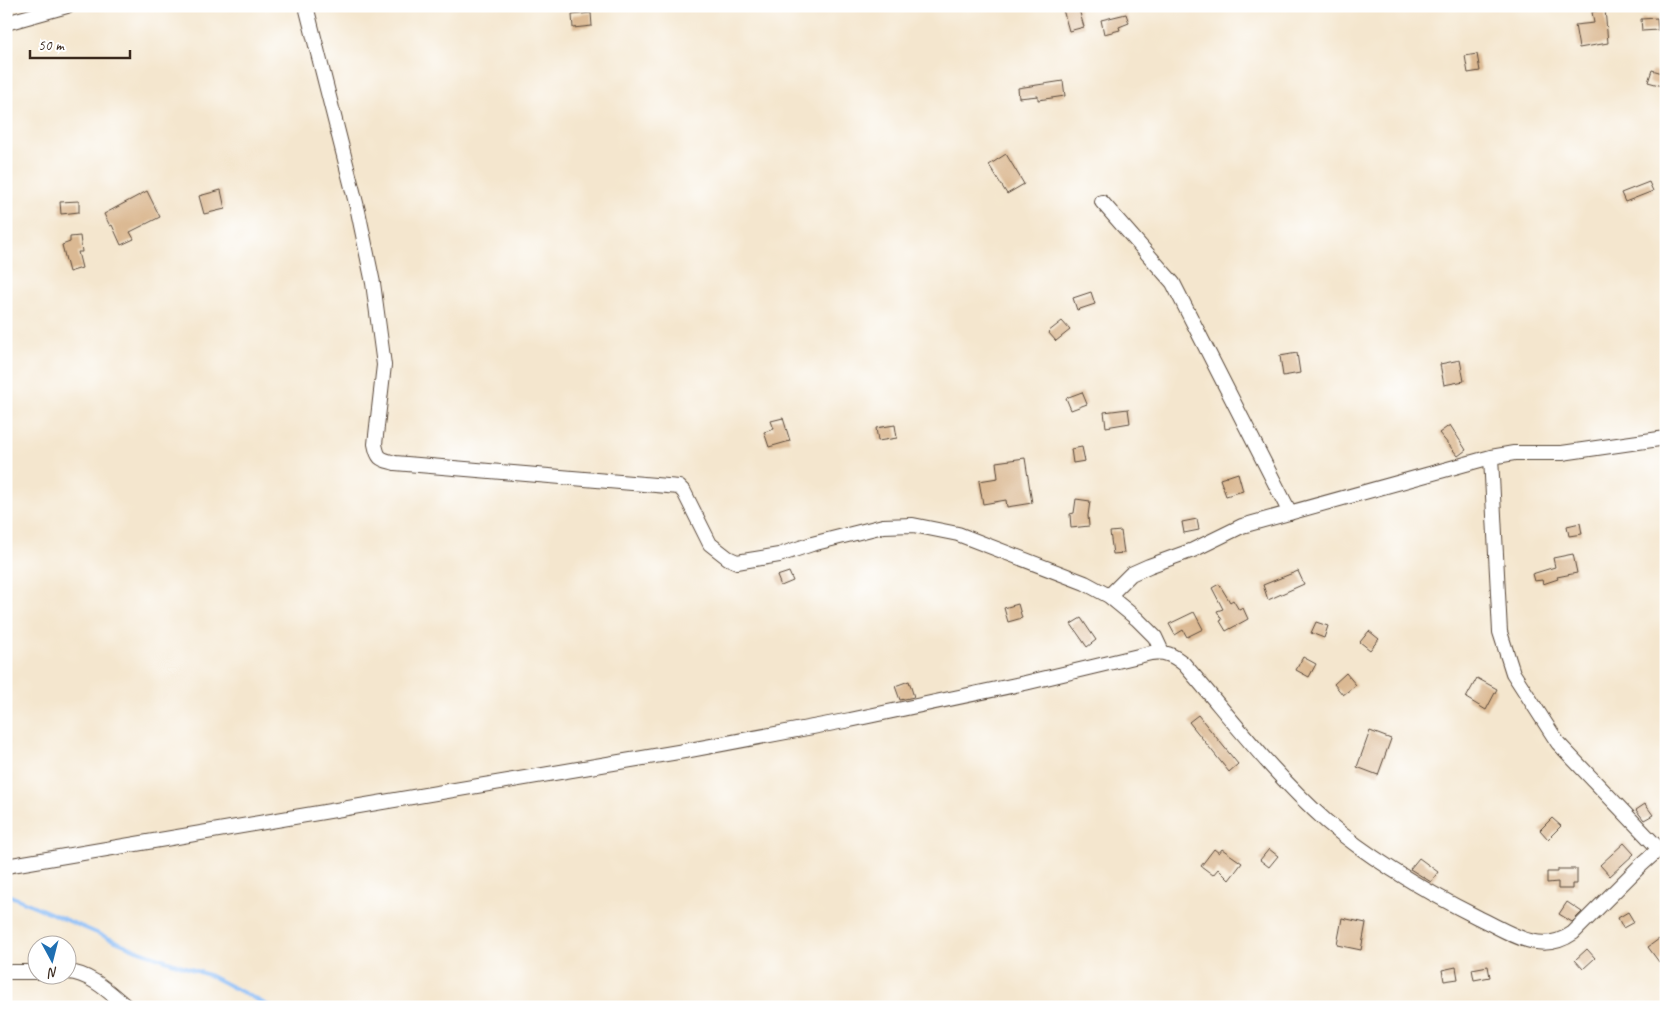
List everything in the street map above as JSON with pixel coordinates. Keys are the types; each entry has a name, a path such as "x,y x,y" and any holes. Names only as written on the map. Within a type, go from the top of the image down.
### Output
{"street":[{"path":"6,23 68,6"},
{"path":"306,6 358,211 373,283 384,365 375,444 377,454 381,459 395,464 680,488 684,492 710,544 728,558 737,562 779,555 812,544 883,526 913,525 958,534 1085,583 1109,596 1155,637 1162,652"},
{"path":"1102,202 1173,283 1290,513"},
{"path":"1109,596 1131,574 1193,550 1242,526 1491,457 1514,453 1562,453 1666,438"},
{"path":"6,866 690,750 870,716 1162,652 1173,655 1184,664 1274,770 1326,820 1363,849 1445,900 1524,940 1551,944 1563,940 1573,933 1662,847 1558,743 1513,673 1500,632 1491,457"},
{"path":"6,972 28,972"},
{"path":"78,974 102,986 127,1007"}],"building":[{"path":"1062,6 1078,6 1084,27 1069,31"},
{"path":"1605,9 1608,43 1579,48 1575,25 1594,23 1592,12"},
{"path":"591,13 592,26 573,28 572,15"},
{"path":"1126,14 1129,23 1119,27 1120,30 1104,34 1101,20"},
{"path":"1657,18 1658,30 1642,31 1641,19"},
{"path":"1477,54 1480,71 1468,73 1465,56"},
{"path":"1652,70 1666,74 1666,87 1648,82"},
{"path":"1063,81 1065,96 1038,100 1038,96 1019,98 1018,88"},
{"path":"1006,154 1024,184 1007,194 989,165"},
{"path":"1649,182 1653,191 1625,202 1621,193"},
{"path":"221,190 225,209 204,214 199,196"},
{"path":"147,191 160,217 130,232 134,239 121,245 112,225 110,226 104,214"},
{"path":"79,201 79,212 61,214 60,202"},
{"path":"80,236 82,252 78,252 82,268 69,272 62,245 70,242 70,237"},
{"path":"1091,292 1095,304 1077,310 1073,298"},
{"path":"1062,321 1070,330 1056,341 1048,332"},
{"path":"1297,353 1300,373 1283,376 1280,356"},
{"path":"1460,360 1464,381 1444,385 1440,364"},
{"path":"1082,392 1087,404 1071,410 1066,398"},
{"path":"1128,409 1130,423 1106,427 1104,412"},
{"path":"783,418 790,441 769,447 764,432 774,429 771,421"},
{"path":"895,425 897,438 878,441 876,428"},
{"path":"1450,425 1466,450 1458,456 1439,433"},
{"path":"1082,447 1085,461 1073,463 1071,449"},
{"path":"1025,458 1032,503 1007,507 1006,500 983,504 979,481 998,478 996,462"},
{"path":"1238,473 1243,491 1226,496 1220,479"},
{"path":"1076,499 1090,501 1089,526 1071,528 1070,514 1074,513"},
{"path":"1197,519 1199,530 1184,533 1182,522"},
{"path":"1580,523 1582,534 1569,536 1567,526"},
{"path":"1121,531 1124,553 1113,554 1110,532"},
{"path":"1573,554 1577,573 1557,577 1558,579 1543,584 1542,580 1534,581 1532,574 1555,567 1553,558"},
{"path":"1298,571 1304,584 1268,600 1263,585"},
{"path":"789,572 793,581 781,586 777,576"},
{"path":"1219,584 1230,602 1233,600 1239,610 1243,608 1248,619 1226,631 1217,611 1223,609 1212,588"},
{"path":"1018,604 1022,618 1008,622 1004,608"},
{"path":"1194,612 1203,629 1187,637 1183,630 1175,635 1169,624"},
{"path":"1081,618 1096,640 1087,647 1071,624"},
{"path":"1316,622 1328,626 1324,638 1311,633"},
{"path":"1369,631 1379,639 1370,650 1360,642"},
{"path":"1303,657 1316,664 1309,677 1296,670"},
{"path":"1346,673 1356,685 1343,695 1334,684"},
{"path":"1477,678 1497,689 1486,710 1466,698"},
{"path":"909,681 914,697 900,700 895,686"},
{"path":"1198,715 1238,764 1229,772 1189,722"},
{"path":"1370,731 1391,739 1378,775 1357,767"},
{"path":"1645,804 1653,815 1644,820 1636,810"},
{"path":"1552,818 1561,826 1548,839 1540,830"},
{"path":"1624,843 1634,854 1610,876 1600,865"},
{"path":"1214,849 1219,853 1222,849 1242,863 1229,880 1218,869 1213,875 1201,866"},
{"path":"1269,849 1278,856 1269,867 1260,860"},
{"path":"1419,858 1438,872 1431,882 1410,869"},
{"path":"1558,869 1577,869 1577,884 1572,884 1572,889 1558,889 1558,882 1547,883 1547,872 1558,872"},
{"path":"1567,902 1582,912 1572,922 1559,914"},
{"path":"1628,912 1634,922 1623,928 1618,918"},
{"path":"1342,918 1366,923 1361,950 1337,945"},
{"path":"1659,939 1666,948 1666,956 1659,962 1648,947"},
{"path":"1587,949 1595,958 1583,969 1575,960"},
{"path":"1488,966 1490,977 1474,980 1472,969"},
{"path":"1456,967 1458,979 1444,981 1442,970"}],"waterway":[{"path":"6,894 134,949 211,976 271,1007"}]}
